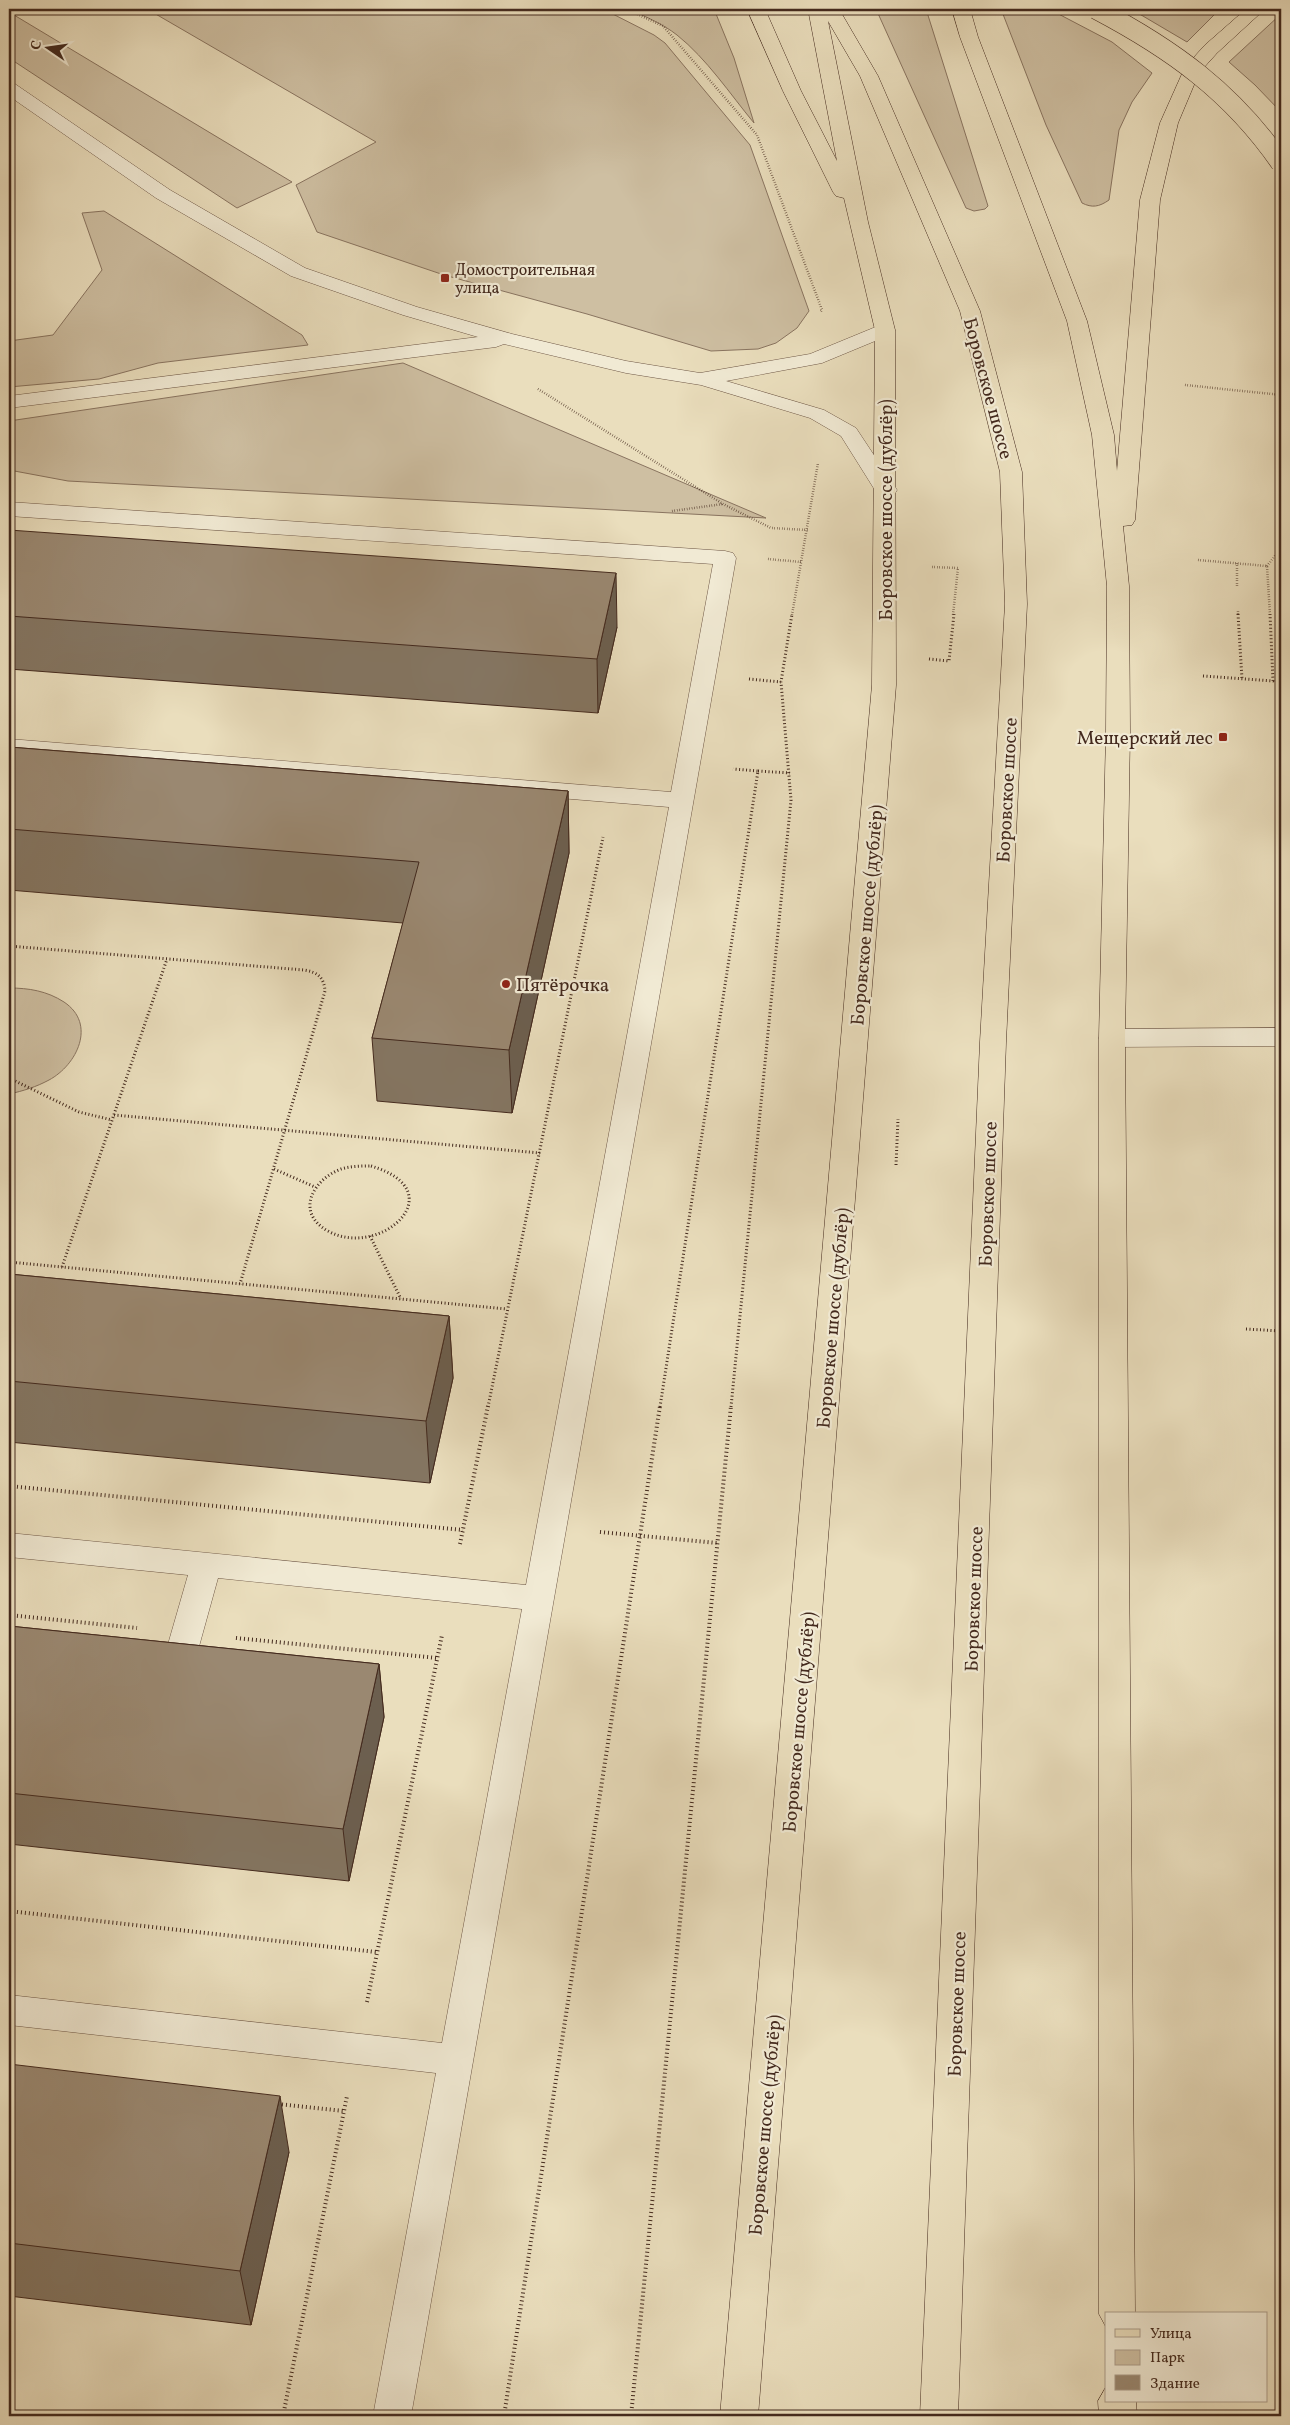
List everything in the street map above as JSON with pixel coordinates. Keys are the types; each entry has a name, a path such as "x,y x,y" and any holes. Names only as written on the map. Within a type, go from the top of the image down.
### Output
{"main road":[{"path":"756,9 792,91 858,222"},
{"path":"817,9 858,222"},
{"name":"Боровское шоссе","path":"830,9 869,76 970,311 1012,472 1016,604 993,1042 939,2416"},
{"path":"961,9 969,37 1077,321 1103,435 1118,586"},
{"path":"1096,9 1152,39 1211,83 1257,128 1281,163"},
{"path":"1117,2312 1112,1038 1118,734 1118,586 1150,200 1169,122 1191,71 1211,49 1256,9"},
{"name":"Боровское шоссе (дублёр)","path":"740,2416 884,684 885,330 858,222"},
{"path":"1118,2402 1118,2416"}],"street":[{"path":"9,88 163,194 298,272 410,311 507,339 626,367 700,380 817,414 849,432 886,490"},
{"path":"700,380 815,359 885,330"},
{"path":"9,402 507,339"},
{"path":"9,509 725,558 392,2416"},
{"path":"9,746 682,800"},
{"path":"1112,1038 1281,1037"},
{"path":"9,1545 538,1598"},
{"path":"170,1695 206,1565"},
{"path":"9,2010 456,2060"}],"path":[{"path":"626,9 662,26 757,135 822,310 816,318"},
{"path":"1185,385 1281,395"},
{"path":"537,388 723,504 771,528 808,530"},
{"path":"630,2416 790,810 790,773 781,682 808,530 819,455"},
{"path":"663,512 723,504"},
{"path":"1203,676 1273,681 1267,566 1281,548"},
{"path":"763,559 801,562"},
{"path":"1198,560 1267,566"},
{"path":"1237,563 1237,587"},
{"path":"1238,611 1242,679"},
{"path":"745,678 781,682"},
{"path":"688,766 790,773"},
{"path":"504,2416 758,771"},
{"path":"9,946 304,970 321,976 325,982 325,991 240,1284"},
{"path":"62,1267 167,959"},
{"path":"9,1078 79,1112 112,1120"},
{"path":"114,1115 540,1153"},
{"path":"372,1166 391,1172 405,1184 410,1200 405,1215 392,1228 370,1236 348,1237 328,1231 314,1219 309,1203 315,1187 328,1175 349,1167 372,1166"},
{"path":"274,1169 315,1187"},
{"path":"370,1236 400,1299"},
{"path":"9,1262 507,1309"},
{"path":"1246,1329 1281,1330"},
{"path":"9,1486 463,1530"},
{"path":"552,1527 717,1543"},
{"path":"9,1911 376,1952"},
{"path":"275,2104 344,2111"}],"green space":[{"path":"147,9 603,9 654,35 665,43 750,145 809,311 797,328 776,343 758,349 711,351 587,314 444,275 317,232 296,185 376,142"},
{"path":"629,9 714,9 734,58 754,123 688,44 666,27"},
{"path":"876,9 926,9 988,206 985,209 974,211 966,208"},
{"path":"1001,9 1049,9 1112,42 1152,73 1132,102 1119,130 1109,200 1092,206 1082,203 1046,125"},
{"path":"1131,9 1220,9 1187,42"},
{"path":"9,12 292,182 237,208 9,58"},
{"path":"1281,14 1281,112 1229,62"},
{"path":"104,211 302,335 308,345 158,363 99,379 9,387 9,341 53,335 102,270 82,213"},
{"path":"403,363 766,518 68,481 9,470 9,421"},
{"path":"9,988 38,991 64,1002 74,1011 80,1021 81,1032 75,1055 59,1073 39,1085 9,1094"}],"building":[{"path":"9,530 616,573 597,659 9,616"},
{"path":"9,747 568,791 509,1050 372,1038 419,862 9,829"},
{"path":"9,1274 449,1316 426,1421 9,1381"},
{"path":"9,1626 379,1664 343,1829 9,1793"},
{"path":"9,2064 280,2096 240,2271 9,2243"}],"place":[{"name":"Домостроительная улица","path":"445,278"},
{"name":"Мещерский лес","path":"1223,737"},
{"name":"Пятёрочка","path":"506,984"}]}
